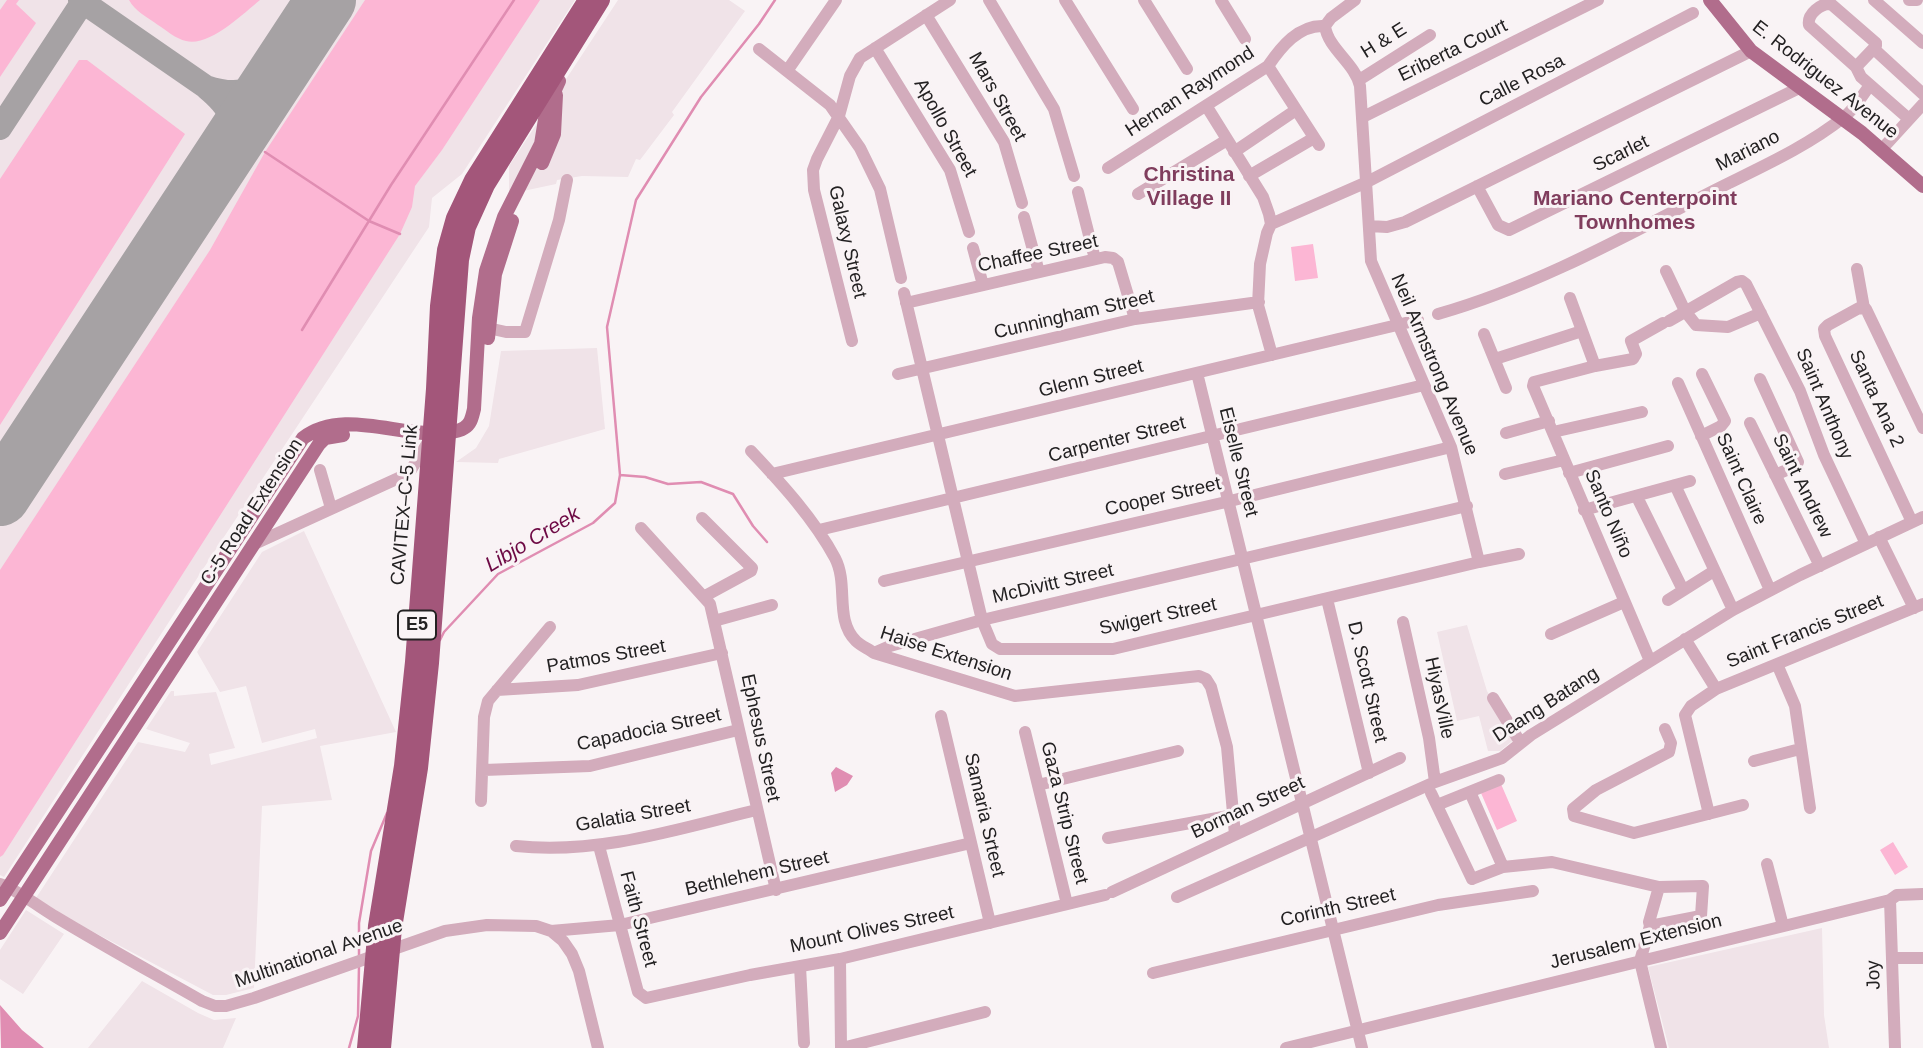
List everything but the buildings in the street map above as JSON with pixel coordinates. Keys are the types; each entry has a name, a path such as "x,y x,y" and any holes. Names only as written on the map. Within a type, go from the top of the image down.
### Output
{"highway":[{"name":"CAVITEX–C-5 Link","path":"382,1048 393,928 419,768 430,663 458,272 468,206 478,170 587,0"},
{"name":"CAVITEX–C-5 Link","path":"365,1048 377,926 403,766 414,662 443,267 451,229 490,177 601,0"}],"main road":[{"name":"C-5 Road Extension","path":"0,900 4,885 303,438 316,430 338,426 370,426 437,433 461,430 470,422 474,410 479,318 486,271 504,217 541,144 547,107 556,85 610,0"},
{"name":"E. Rodriguez Avenue","path":"1710,0 1751,51 1882,149 1923,186"},
{"name":"C-5 Road Extension","path":"0,933 323,439 362,434 428,442 460,440 472,435 478,426 483,404 495,274 505,239 553,139 556,85"}],"street":[{"path":"787,71 836,0"},
{"name":"Galaxy Street","path":"852,341 814,190 813,178 817,159 839,116 854,66 860,58 950,0"},
{"path":"989,0 1054,109 1074,176"},
{"path":"1065,0 1132,109"},
{"path":"1144,0 1187,69"},
{"path":"1221,0 1245,39"},
{"path":"1325,26 1331,18 1355,0"},
{"name":"Eriberta Court","path":"1363,117 1598,0"},
{"path":"1874,0 1923,43"},
{"path":"1909,0 1917,0"},
{"path":"1856,67 1874,49 1876,43 1831,4 1822,5 1810,16 1809,25 1856,67 1861,77 1909,119"},
{"name":"Calle Rosa","path":"1271,224 1367,182 1693,13"},
{"name":"Mars Street","path":"926,15 1004,142 1022,203"},
{"name":"Hernan Raymond","path":"1108,168 1268,66 1285,43 1295,35 1310,27 1325,26"},
{"name":"Neil Armstrong Avenue","path":"1325,26 1327,34 1359,80 1371,261 1451,447 1467,506"},
{"name":"H & E","path":"1359,80 1430,36"},
{"name":"Apollo Street","path":"875,48 950,170 969,232"},
{"path":"759,49 830,105 839,116 870,166 880,189 901,278"},
{"path":"1874,49 1923,94"},
{"name":"Scarlet","path":"1369,226 1387,227 1405,222 1751,51"},
{"path":"1249,176 1316,141 1268,66"},
{"name":"Mariano","path":"1438,314 1486,298 1605,246 1791,151 1842,118 1855,106 1870,85"},
{"name":"Scarlet","path":"1477,186 1499,225 1509,230 1801,87"},
{"path":"1882,149 1923,104"},
{"path":"1207,107 1263,197 1271,224 1260,264 1259,302 1272,355"},
{"path":"1138,194 1296,110"},
{"path":"488,328 525,332 559,220 567,180"},
{"path":"1078,192 1095,259"},
{"path":"1024,217 1039,272"},
{"path":"973,248 983,285"},
{"name":"Chaffee Street","path":"905,298 983,285 1095,259 1113,258 1118,262 1135,320"},
{"path":"1857,269 1864,308 1868,311 1923,428"},
{"path":"1665,271 1685,311 1692,321 1702,327 1728,327 1761,313"},
{"name":"Saint Anthony","path":"1685,311 1742,281 1800,391 1824,455 1866,544"},
{"name":"Swigert Street","path":"905,298 982,620 992,644 1000,649 1103,650 1519,554"},
{"path":"1570,298 1595,366 1635,358 1636,352 1631,341 1685,311"},
{"name":"Cunningham Street","path":"898,374 1135,320 1259,302"},
{"name":"Santa Ana 2","path":"1864,308 1828,325 1824,329 1825,336 1918,520"},
{"name":"Glenn Street","path":"772,474 1418,320"},
{"path":"1495,359 1582,331"},
{"path":"1484,334 1507,387"},
{"name":"Santo Niño","path":"1595,366 1534,382 1533,386 1650,661"},
{"name":"Eiselle Street","path":"1197,373 1243,560"},
{"path":"1700,436 1721,426 1725,421 1702,374"},
{"path":"1760,379 1798,462 1796,466 1775,475"},
{"name":"Saint Claire","path":"1678,383 1770,590"},
{"name":"Carpenter Street","path":"819,530 1424,385"},
{"path":"1506,433 1642,412"},
{"name":"Saint Andrew","path":"1750,424 1820,566"},
{"path":"252,545 403,476 411,470 428,442"},
{"path":"1569,473 1668,446"},
{"name":"Cooper Street","path":"884,581 1229,502 1451,447"},
{"name":"Haise Extension","path":"751,451 819,530 840,571 844,622 856,641 874,653 1015,696 1199,676 1206,679 1211,687 1227,747 1234,815"},
{"path":"1505,474 1564,460"},
{"path":"320,470 331,508"},
{"path":"1584,510 1690,481"},
{"path":"1675,485 1733,610"},
{"path":"1637,497 1683,590"},
{"path":"1362,1048 1243,560 1467,506 1479,562"},
{"path":"641,528 705,596 752,568 702,518"},
{"name":"Daang Batang","path":"1177,897 1311,837 1502,758 1521,743 1733,610 1918,520"},
{"path":"1880,537 1919,606"},
{"name":"McDivitt Street","path":"874,653 982,620 1243,560"},
{"path":"1668,600 1714,571"},
{"name":"Ephesus Street","path":"705,596 710,604 722,653 776,890"},
{"name":"D. Scott Street","path":"1327,599 1368,773"},
{"path":"1551,634 1624,602"},
{"path":"714,621 772,605"},
{"name":"Saint Francis Street","path":"1685,639 1716,689 1919,606"},
{"name":"HiyasVille","path":"1403,622 1429,738 1437,805 1472,879"},
{"path":"481,801 484,717 488,701 550,627"},
{"name":"Patmos Street","path":"497,690 578,685 722,653"},
{"path":"1777,664 1795,706 1810,808"},
{"path":"1709,814 1686,712 1716,689"},
{"path":"1493,698 1521,743"},
{"name":"Samaria Srteet","path":"942,716 990,923"},
{"path":"1665,729 1671,743 1669,752 1591,793 1574,807 1572,814 1576,818 1634,833 1743,805"},
{"name":"Capadocia Street","path":"484,770 590,766 738,730"},
{"name":"Gaza Strip Street","path":"1025,732 1066,904"},
{"path":"1754,761 1800,749"},
{"path":"1038,785 1178,751"},
{"name":"Borman Street","path":"1109,894 1400,758"},
{"path":"1437,805 1499,780"},
{"path":"1470,792 1503,867"},
{"name":"Galatia Street","path":"516,846 599,846 756,810"},
{"path":"1108,838 1234,815 1236,835"},
{"name":"Bethlehem Street","path":"551,931 620,925 971,843"},
{"name":"Faith Street","path":"599,846 638,992 646,998"},
{"path":"1455,902 1472,879 1503,867 1552,862 1659,887 1703,886 1703,912 1697,918 1650,926"},
{"path":"1767,864 1783,926"},
{"name":"Multinational Avenue","path":"4,885 202,1001 215,1006 226,1006 263,995 445,931 520,925 551,931"},
{"path":"1659,887 1640,961 1661,1048"},
{"name":"Corinth Street","path":"1153,973 1455,902 1533,891"},
{"name":"Mount Olives Street","path":"646,998 840,959 1109,894"},
{"name":"Jerusalem Extension","path":"1286,1048 1890,900 1897,895 1923,894"},
{"name":"Joy","path":"1890,900 1895,1048"},
{"path":"551,931 563,941 579,971 598,1048"},
{"path":"365,1048 372,1018 384,996 384,951"},
{"path":"1893,958 1923,958"},
{"path":"840,959 841,1048 985,1012"},
{"path":"800,966 804,1043"}],"shaded area":[{"path":"0,0 575,0 462,174 432,198 429,227 4,877 0,875"},
{"path":"7,0 19,0 16,4 36,23 0,77 0,10"},
{"path":"129,0 260,0 225,28 195,42 182,40 171,34 138,11"},
{"path":"365,0 540,0 442,150 415,186 412,207 400,234 0,857 0,570 210,250 265,152"},
{"path":"618,0 729,0 745,11 672,112 674,115 640,160 636,159 628,177 582,176 557,180 556,184 509,194 509,166"},
{"path":"79,60 87,60 185,134 0,425 0,179"},
{"path":"1313,244 1318,278 1295,281 1291,247"},
{"path":"597,348 605,429 499,459 498,463 456,462 476,448 489,426 501,351"},
{"path":"304,531 396,732 320,746 332,800 262,806 254,988 226,995 213,995 84,927 36,898 138,742 185,752 190,743 146,729 171,691 174,691 174,696 216,692 235,748 209,754 211,765 317,738 315,729 262,743 246,686 220,692 197,652 262,552"},
{"path":"1467,625 1487,691 1516,738 1500,751 1488,751 1479,716 1457,721 1437,632"},
{"path":"836,767 853,776 847,785 835,792 831,773"},
{"path":"1501,784 1517,821 1497,830 1481,793"},
{"path":"1893,842 1908,867 1895,875 1880,850"},
{"path":"26,910 64,934 23,994 0,979 0,950"},
{"path":"1822,928 1824,1015 1829,1048 1669,1048 1648,967"},
{"path":"142,981 214,1020 236,1018 223,1048 88,1048"},
{"path":"0,1005 22,1030 44,1048 1,1048"}],"waterway":[{"path":"302,330 391,185 514,0"},
{"name":"Libjo Creek","path":"440,640 444,632 498,574 593,523 615,503 620,475 607,327 636,200 701,97 775,0"},
{"path":"265,152 369,221 400,234"},
{"path":"620,475 645,477 668,484 701,482 733,494 753,526 767,542"},
{"name":"Libjo Creek","path":"359,956 359,923 371,851 387,813"},
{"name":"Libjo Creek","path":"349,1048 358,1016 359,966"}],"taxiway":[{"path":"80,0 206,87 219,91 242,92 251,89 269,78 287,60"},
{"path":"0,128 84,0"},
{"path":"207,88 227,109 230,116 231,132 225,153"}],"runway":[{"path":"0,496 326,0"}],"district":[{"name":"Christina Village II","path":"1189,187"},
{"name":"Mariano Centerpoint Townhomes","path":"1635,211"}]}
